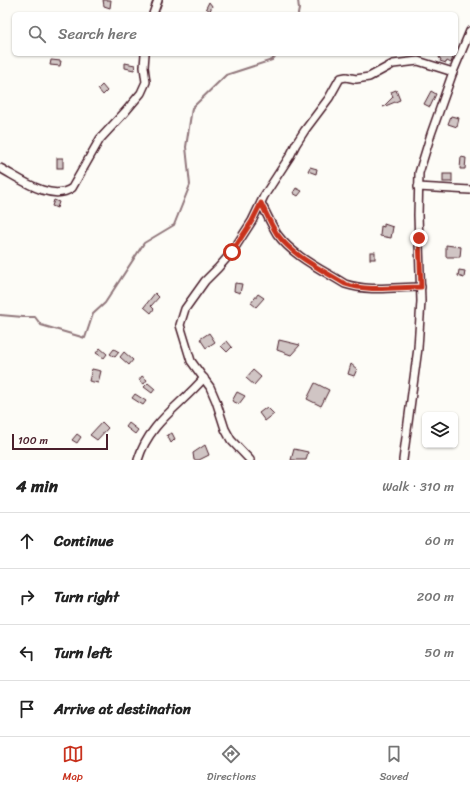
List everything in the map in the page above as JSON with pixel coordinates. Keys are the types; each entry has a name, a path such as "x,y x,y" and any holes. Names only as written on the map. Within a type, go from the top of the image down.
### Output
{"street":[{"path":"154,12 158,0"},
{"path":"404,460 418,348 421,287 418,187 423,159 453,72 470,31"},
{"path":"0,168 37,189 60,193 72,188 100,139 141,93 146,82 144,67 145,56"},
{"path":"250,460 231,440 225,429 210,387 191,361 180,325 185,309 197,291 232,252 252,221 264,196 290,156 302,134 330,98 339,80 342,78 369,77 393,64 418,61 453,72"},
{"path":"418,187 470,190"},
{"path":"261,203 276,232 285,244 302,258 345,284 351,286 376,288 421,287"},
{"path":"138,460 145,441 159,421 192,392 204,378"}],"building":[{"path":"103,0 111,0 110,8 104,6"},
{"path":"209,2 212,6 210,11 206,8"},
{"path":"440,56 453,57 451,63 447,61 446,63 440,61 441,59 439,58"},
{"path":"51,60 61,61 60,66 50,65"},
{"path":"125,63 135,65 134,70 125,68"},
{"path":"102,85 107,91 103,95 98,89"},
{"path":"396,90 400,100 383,107 393,97 391,92"},
{"path":"431,91 436,94 430,107 424,104"},
{"path":"451,116 459,118 457,127 448,124"},
{"path":"461,157 466,158 465,169 460,169"},
{"path":"57,158 63,158 63,168 57,168"},
{"path":"310,167 317,169 316,174 308,171"},
{"path":"443,174 452,174 452,182 443,182"},
{"path":"296,188 302,191 298,196 293,193"},
{"path":"54,200 59,202 57,208 52,206"},
{"path":"384,224 393,227 391,238 380,236 381,226 384,227"},
{"path":"446,245 461,247 460,257 446,257"},
{"path":"370,252 375,252 375,259 370,259"},
{"path":"459,270 465,271 464,278 458,276"},
{"path":"235,283 242,284 240,293 234,291"},
{"path":"155,293 159,297 151,306 154,309 151,313 144,307"},
{"path":"258,294 264,298 256,307 251,303"},
{"path":"209,333 215,342 206,348 200,339"},
{"path":"279,340 300,345 291,355 277,350"},
{"path":"227,341 232,347 227,352 221,346"},
{"path":"100,348 107,354 104,358 96,353"},
{"path":"114,349 119,352 115,357 110,354"},
{"path":"124,352 133,360 129,365 120,357"},
{"path":"351,364 357,369 354,376 348,374"},
{"path":"92,369 101,371 98,383 89,381"},
{"path":"253,370 261,377 254,385 246,378"},
{"path":"142,376 147,380 144,384 139,380"},
{"path":"148,383 155,389 152,393 144,387"},
{"path":"315,383 329,390 321,406 307,399"},
{"path":"237,392 245,396 239,404 232,401"},
{"path":"135,394 146,401 143,405 132,398"},
{"path":"267,407 274,414 265,421 259,413"},
{"path":"102,422 108,428 97,440 90,435"},
{"path":"129,423 138,430 135,434 126,427"},
{"path":"172,433 175,439 171,443 167,435"},
{"path":"77,434 81,437 77,443 72,440"},
{"path":"205,445 209,455 199,460 194,460 193,453"},
{"path":"294,449 308,452 306,460 291,460"}],"waterway":[{"path":"298,0 298,12"},
{"path":"0,315 35,317 41,325 85,338 93,314 105,303 144,243 174,225 190,185 186,147 192,108 226,75 272,60 275,56"}],"route":[{"path":"232,252 252,221 261,203 276,232 285,244 302,258 345,284 351,286 376,288 421,287 419,238"}]}
